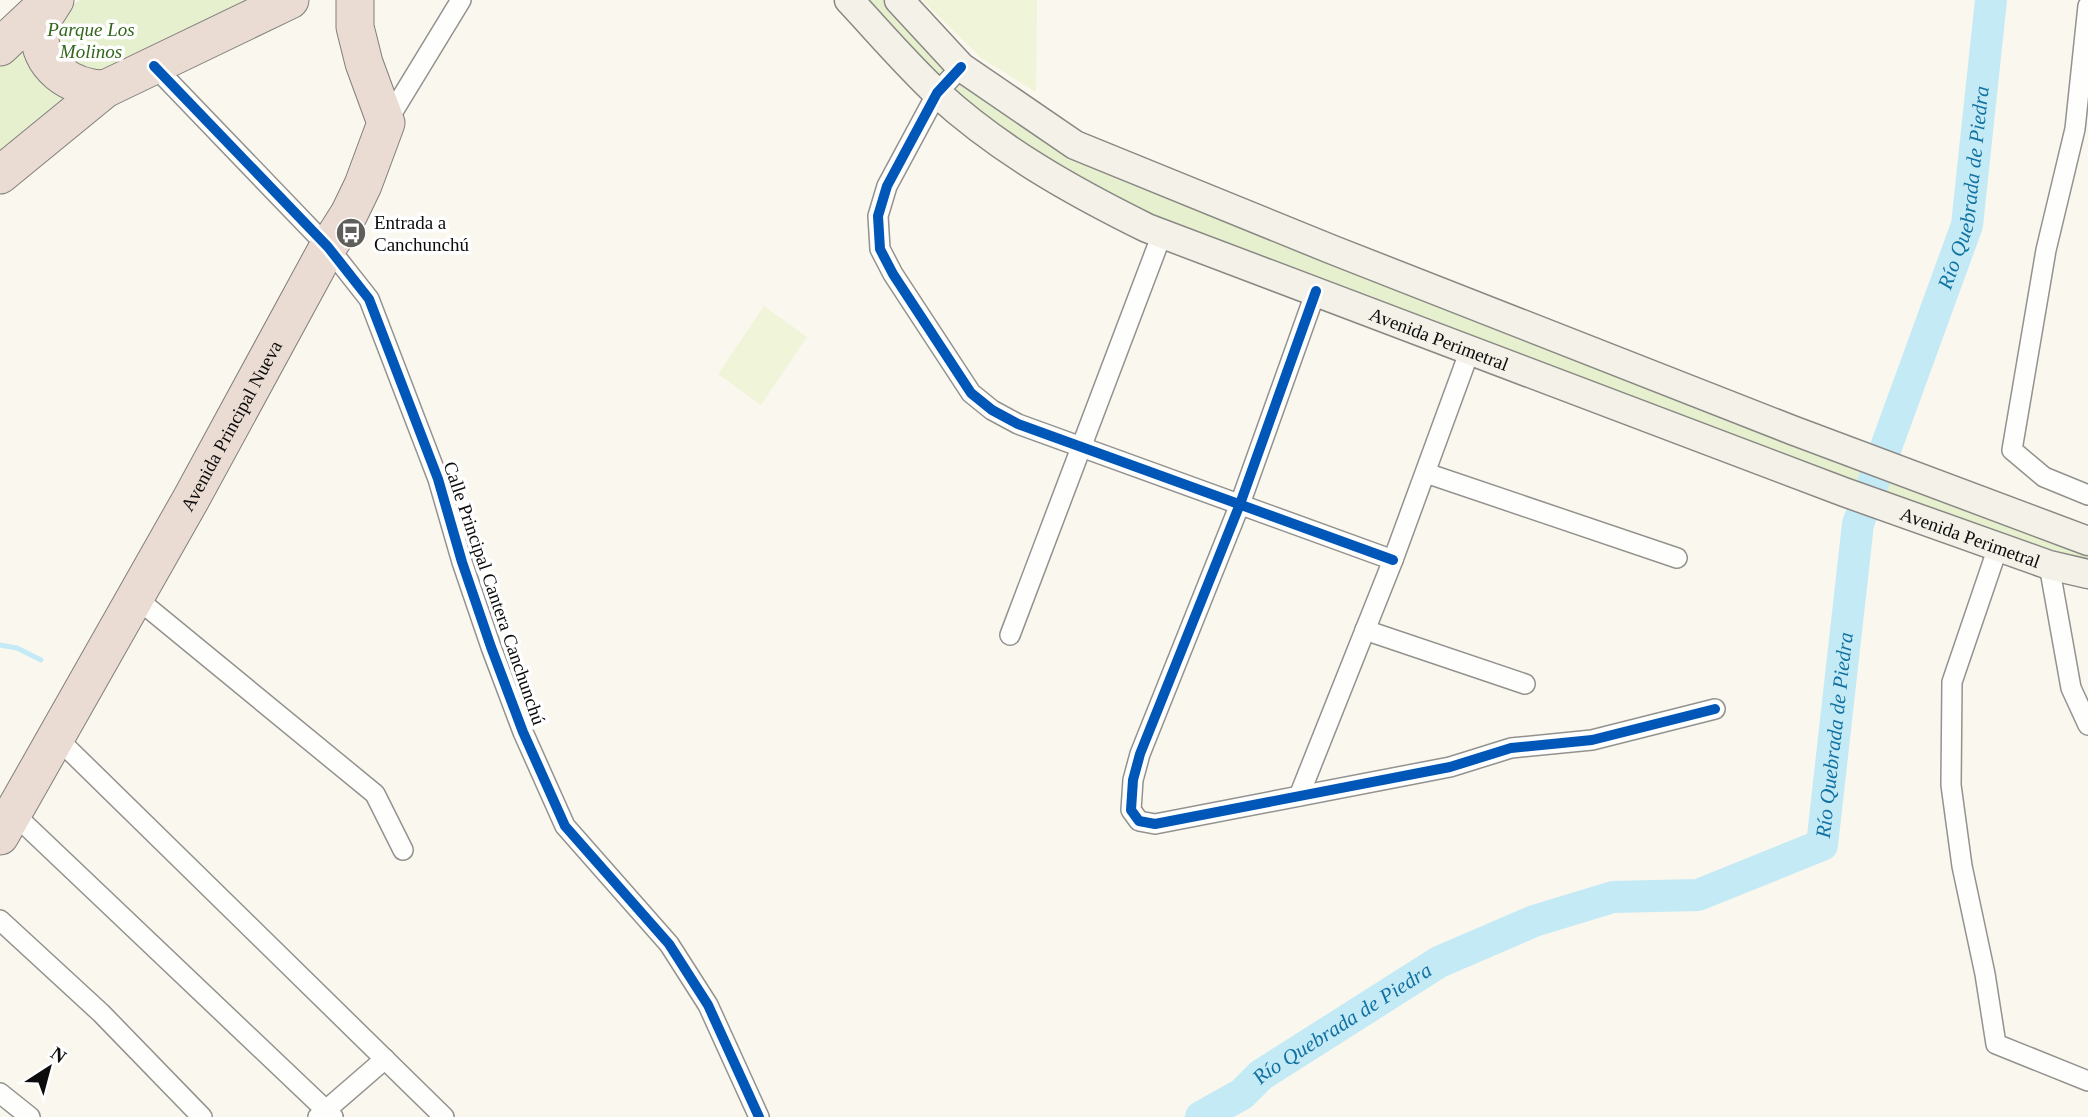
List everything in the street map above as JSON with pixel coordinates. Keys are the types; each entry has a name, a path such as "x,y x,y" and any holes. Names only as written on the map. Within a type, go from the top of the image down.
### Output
{"highway":[{"path":"0,47 53,0"},
{"path":"53,0 40,27 41,49 56,72 78,85 105,89"},
{"path":"0,175 105,89 290,0"},
{"path":"355,0 355,27 364,63 386,123"},
{"name":"Avenida Principal Nueva","path":"6,825 363,185 386,123"}],"main road":[{"name":"Avenida Perimetral","path":"849,0 937,93 1018,157 1083,196 1162,234 1844,492 2049,565 2088,574"},
{"name":"Avenida Perimetral","path":"899,0 961,67 1075,145 1792,430 2088,541"},
{"path":"1467,348 1477,306"}],"street":[{"path":"386,123 461,0"},
{"path":"2087,4 2075,129 2046,250 2012,450 2044,477 2088,495"},
{"name":"Calle Principal Cantera Canchunchú","path":"154,66 328,247 369,299 438,479 491,647 523,732 565,826 670,944 708,1005 759,1117"},
{"path":"961,67 937,93 887,186 878,216 880,249 893,274 971,393 992,410 1017,424 1393,560"},
{"path":"1010,635 1162,234"},
{"path":"1316,291 1240,504 1140,754 1133,780 1132,810 1139,821 1155,824 1450,767 1511,748 1591,740 1715,709"},
{"path":"1299,796 1426,472 1467,348"},
{"path":"1426,472 1677,558"},
{"path":"1998,547 1952,682 1951,785 1962,866 1985,974 1996,1044 2088,1081"},
{"path":"2049,565 2071,688 2088,725"},
{"path":"135,597 375,794 403,849"},
{"path":"1365,630 1525,684"},
{"path":"56,737 444,1117"},
{"path":"6,825 326,1115 385,1059"},
{"path":"0,920 101,1013 202,1117"},
{"path":"0,1093 30,1117"}],"green space":[{"name":"Parque Los Molinos","path":"80,0 261,0 102,79 54,59 58,14"},
{"path":"849,0 899,0 1075,145 2088,554 2088,567 1147,228 1019,157"},
{"path":"922,0 1037,0 1036,92 981,58"},
{"path":"26,37 30,61 37,77 51,88 74,96 0,166 0,61"},
{"path":"764,306 807,337 761,405 718,374"}],"waterway":[{"name":"Río Quebrada de Piedra","path":"1201,1117 1242,1094 1261,1075 1439,962 1534,921 1613,897 1698,895 1822,845 1858,524 1967,225 1991,0"},
{"path":"0,645 17,648 41,660"}],"cycle path":[{"path":"154,66 328,247 369,299 438,479 491,647 523,732 565,826 669,944 708,1005 759,1117"},
{"path":"961,67 937,93 887,186 878,216 880,249 893,274 971,393 992,410 1018,424 1393,560"},
{"path":"1316,291 1240,504 1140,754 1133,780 1131,810 1139,821 1155,824 1450,767 1511,748 1592,740 1715,709"}],"place":[{"name":"Entrada a Canchunchú","path":"351,233"}]}
